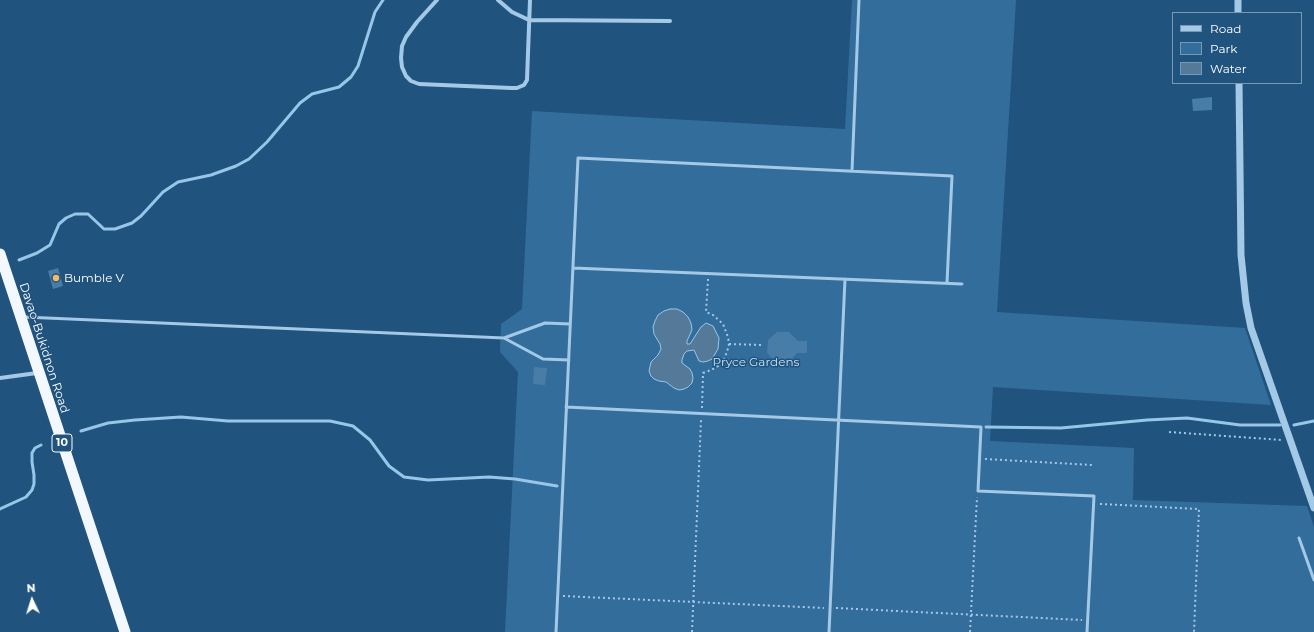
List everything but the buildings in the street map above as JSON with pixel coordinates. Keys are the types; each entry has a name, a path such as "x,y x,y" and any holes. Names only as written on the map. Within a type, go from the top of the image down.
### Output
{"highway":[{"name":"Davao-Bukidnon Road","path":"0,254 124,632"}],"street":[{"path":"437,0 417,22 406,37 402,46 402,67 406,76 411,81 419,84 511,88 517,88 524,85 527,80 530,0"},
{"path":"498,0 512,12 530,20 670,21"},
{"path":"1238,0 1238,12"},
{"path":"1239,84 1241,255 1246,303 1252,328 1314,508"},
{"path":"0,378 38,373"}],"lane":[{"path":"852,171 859,0"},
{"path":"556,632 578,158 952,176 947,283"},
{"path":"573,268 962,284"},
{"path":"829,632 845,279"},
{"path":"20,316 504,338 545,323 570,324"},
{"path":"504,338 544,359 569,360"},
{"path":"566,407 981,426 978,491 1094,496 1087,632"},
{"path":"1298,538 1314,580"}],"path":[{"path":"692,632 704,373 718,366 724,359 728,344 728,337 723,324 713,315 706,312 708,273"},
{"path":"728,344 762,345"},
{"path":"1169,432 1291,440"},
{"path":"979,459 1092,465"},
{"path":"970,632 978,491"},
{"path":"1093,504 1199,509 1194,632"}],"green space":[{"name":"Pryce Gardens","path":"852,0 1016,0 997,312 1245,328 1271,405 993,387 990,441 1134,448 1133,500 1307,506 1314,527 1314,632 505,632 518,372 500,352 501,324 522,309 532,111 845,129"}],"water":[{"path":"670,309 677,309 683,312 691,323 692,330 687,344 690,344 701,327 706,323 713,326 719,338 718,349 712,359 708,361 699,361 694,350 687,351 684,354 682,363 690,369 693,378 692,383 688,387 679,390 666,382 654,379 649,371 651,362 658,355 661,349 660,344 654,334 653,327 655,321 658,315"}],"waterway":[{"path":"19,260 37,253 50,245 59,224 66,218 75,214 88,214 104,229 115,229 132,223 141,216 163,192 178,182 211,175 236,166 249,159 267,142 300,103 312,94 339,87 351,77 358,66 375,12 383,0"},
{"path":"81,431 108,423 181,417 228,421 330,421 353,426 370,440 389,466 404,477 428,480 489,477 515,479 557,486"},
{"path":"986,427 1061,428 1187,418 1240,425 1280,425"},
{"path":"1294,425 1314,421"},
{"path":"0,509 26,497 32,490 34,484 32,453 35,448 41,445"}],"place":[{"name":"Bumble V","path":"56,278"}]}
